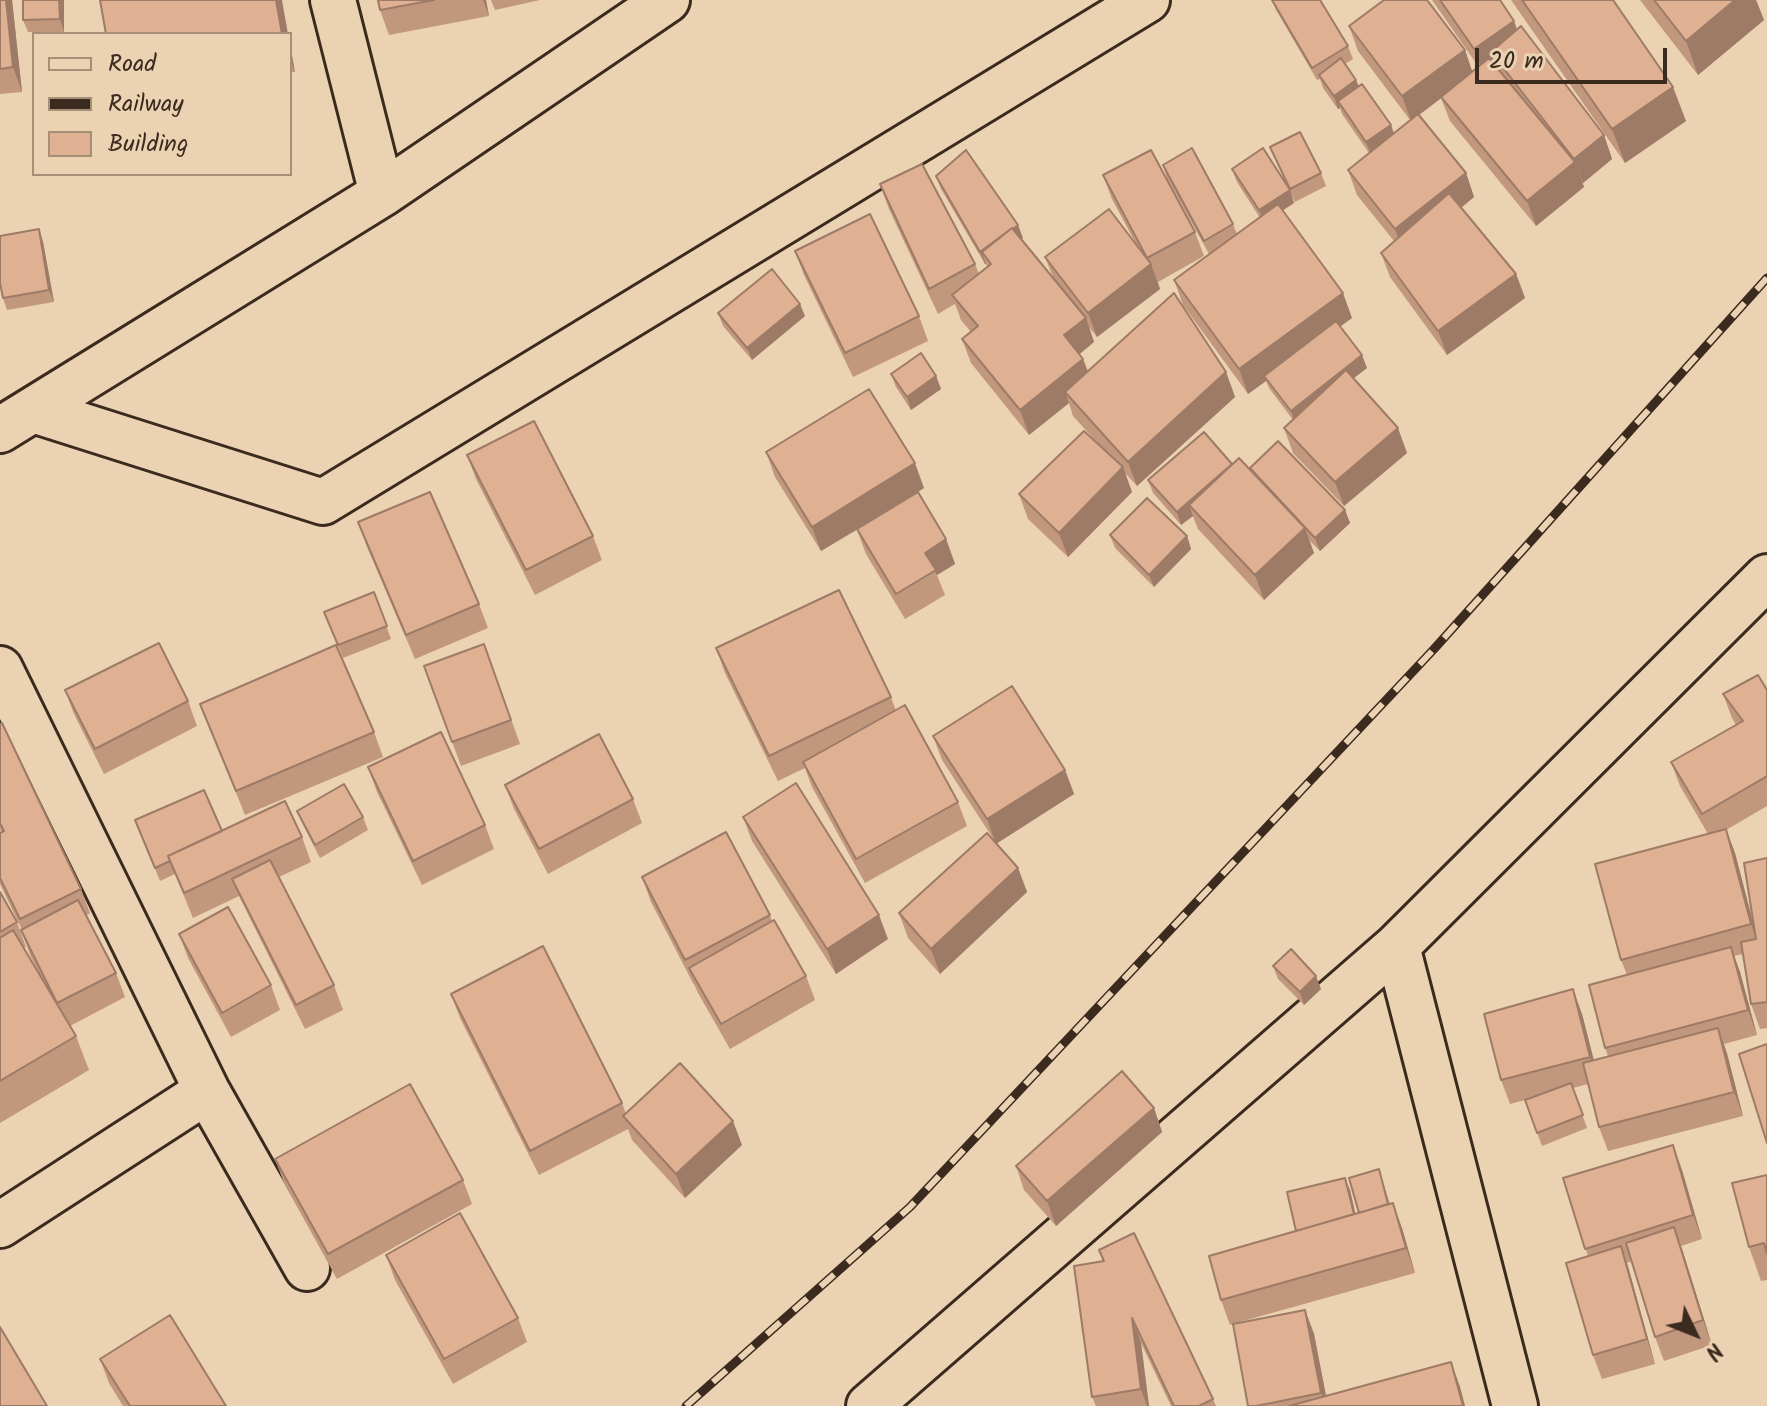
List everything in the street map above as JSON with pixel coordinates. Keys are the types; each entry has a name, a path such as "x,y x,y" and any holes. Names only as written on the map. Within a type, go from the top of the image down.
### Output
{"street":[{"path":"333,0 382,194"},
{"path":"17,420 382,194 667,0"},
{"path":"17,420 323,502 1147,0"},
{"path":"869,1406 1397,946 1767,577"},
{"path":"0,669 207,1091 307,1268"},
{"path":"1397,946 1515,1406"},
{"path":"0,1225 207,1091"}],"building":[{"path":"0,0 6,0 13,67 0,69"},
{"path":"23,0 59,0 60,19 23,20"},
{"path":"100,0 276,0 282,32 106,32"},
{"path":"378,0 434,0 380,10"},
{"path":"1272,0 1320,0 1348,46 1312,68"},
{"path":"1384,0 1427,0 1465,50 1402,96 1349,26"},
{"path":"1440,0 1500,0 1514,21 1474,49"},
{"path":"1522,0 1613,0 1673,87 1612,129"},
{"path":"1654,0 1735,0 1686,41"},
{"path":"1521,26 1604,135 1574,159 1491,52"},
{"path":"1341,58 1356,80 1334,96 1319,75"},
{"path":"1489,58 1575,162 1527,201 1441,97"},
{"path":"1362,84 1391,125 1366,142 1338,101"},
{"path":"1418,114 1466,173 1395,229 1348,170"},
{"path":"1300,132 1321,173 1290,189 1270,147"},
{"path":"1192,148 1233,224 1204,241 1163,165"},
{"path":"1263,148 1290,190 1259,210 1232,169"},
{"path":"966,150 1018,225 980,252 936,176"},
{"path":"1151,150 1195,232 1147,258 1103,175"},
{"path":"922,164 975,264 929,289 880,184"},
{"path":"1449,193 1516,274 1438,331 1381,253"},
{"path":"1278,204 1343,293 1239,369 1174,280"},
{"path":"1109,209 1151,264 1088,313 1045,257"},
{"path":"870,214 919,316 845,353 795,251"},
{"path":"1012,228 1086,318 1064,335 1083,359 1020,410 962,339 978,326 952,295 991,264 982,252"},
{"path":"39,229 49,290 3,298 0,236"},
{"path":"772,269 800,304 747,348 718,313"},
{"path":"1174,293 1226,372 1128,462 1065,392"},
{"path":"1336,321 1362,355 1291,411 1264,376"},
{"path":"921,353 936,376 907,397 891,374"},
{"path":"1346,370 1398,428 1335,482 1284,428"},
{"path":"869,389 915,463 812,527 766,452"},
{"path":"534,421 593,536 526,570 467,455"},
{"path":"1084,431 1123,467 1059,533 1019,494"},
{"path":"1204,432 1232,464 1177,512 1148,480"},
{"path":"1278,441 1345,510 1315,538 1250,468"},
{"path":"1239,458 1305,528 1255,575 1189,505"},
{"path":"430,492 479,604 406,635 358,522"},
{"path":"918,492 946,539 925,553 936,570 896,594 857,529"},
{"path":"1147,498 1187,536 1149,575 1110,535"},
{"path":"839,590 891,697 769,756 716,648"},
{"path":"374,592 387,626 338,645 324,612"},
{"path":"159,643 188,701 95,749 65,690"},
{"path":"484,644 511,720 452,742 424,666"},
{"path":"336,645 374,732 236,791 200,704"},
{"path":"1758,675 1767,690 1767,776 1702,814 1671,762 1743,721 1723,694"},
{"path":"1012,686 1065,770 987,819 933,736"},
{"path":"905,705 958,802 856,859 803,762"},
{"path":"2,723 81,889 20,919 0,878 0,833 4,831 0,823"},
{"path":"441,732 485,825 413,861 368,767"},
{"path":"599,734 633,799 539,849 505,785"},
{"path":"796,783 879,915 827,949 743,817"},
{"path":"344,784 363,817 315,845 297,811"},
{"path":"204,790 222,831 168,856 170,861 155,868 135,820"},
{"path":"285,801 302,837 184,893 168,856"},
{"path":"1726,829 1751,924 1621,960 1595,864"},
{"path":"726,832 770,915 685,960 642,877"},
{"path":"987,833 1018,868 931,949 899,913"},
{"path":"1767,858 1767,1002 1751,1004 1741,942 1756,939 1744,863"},
{"path":"270,860 334,985 296,1005 232,879"},
{"path":"0,892 17,922 0,932"},
{"path":"78,900 116,973 57,1003 21,930"},
{"path":"228,907 271,985 222,1013 179,934"},
{"path":"774,920 806,976 721,1024 689,968"},
{"path":"13,930 76,1036 0,1081 0,938"},
{"path":"543,946 622,1103 530,1151 451,994"},
{"path":"1731,947 1748,1010 1605,1048 1589,985"},
{"path":"1291,949 1316,976 1300,992 1273,966"},
{"path":"1573,989 1590,1057 1501,1080 1484,1014"},
{"path":"1718,1028 1734,1092 1599,1127 1583,1063"},
{"path":"1767,1044 1767,1143 1739,1054"},
{"path":"680,1063 733,1121 676,1174 623,1116"},
{"path":"1122,1071 1154,1108 1047,1201 1016,1166"},
{"path":"1571,1083 1583,1115 1537,1133 1525,1100"},
{"path":"410,1084 463,1180 328,1254 275,1159"},
{"path":"1673,1145 1693,1215 1585,1249 1563,1178"},
{"path":"1379,1169 1388,1204 1359,1213 1349,1178"},
{"path":"1767,1175 1767,1254 1764,1243 1749,1247 1732,1183"},
{"path":"1345,1178 1354,1214 1296,1231 1287,1192"},
{"path":"1393,1203 1406,1248 1221,1300 1209,1256"},
{"path":"460,1213 518,1318 444,1359 386,1255"},
{"path":"1674,1227 1703,1320 1655,1337 1626,1243"},
{"path":"1134,1233 1213,1399 1199,1406 1174,1406 1132,1318 1141,1389 1092,1397 1074,1266 1104,1261 1099,1250"},
{"path":"1621,1246 1647,1339 1593,1355 1566,1263"},
{"path":"1305,1310 1321,1393 1248,1406 1233,1324"},
{"path":"170,1315 226,1406 130,1406 100,1359"},
{"path":"0,1327 47,1406 0,1406"},
{"path":"1451,1362 1463,1406 1289,1406"}],"railway":[{"path":"686,1406 910,1207 1434,649 1767,278"}]}
